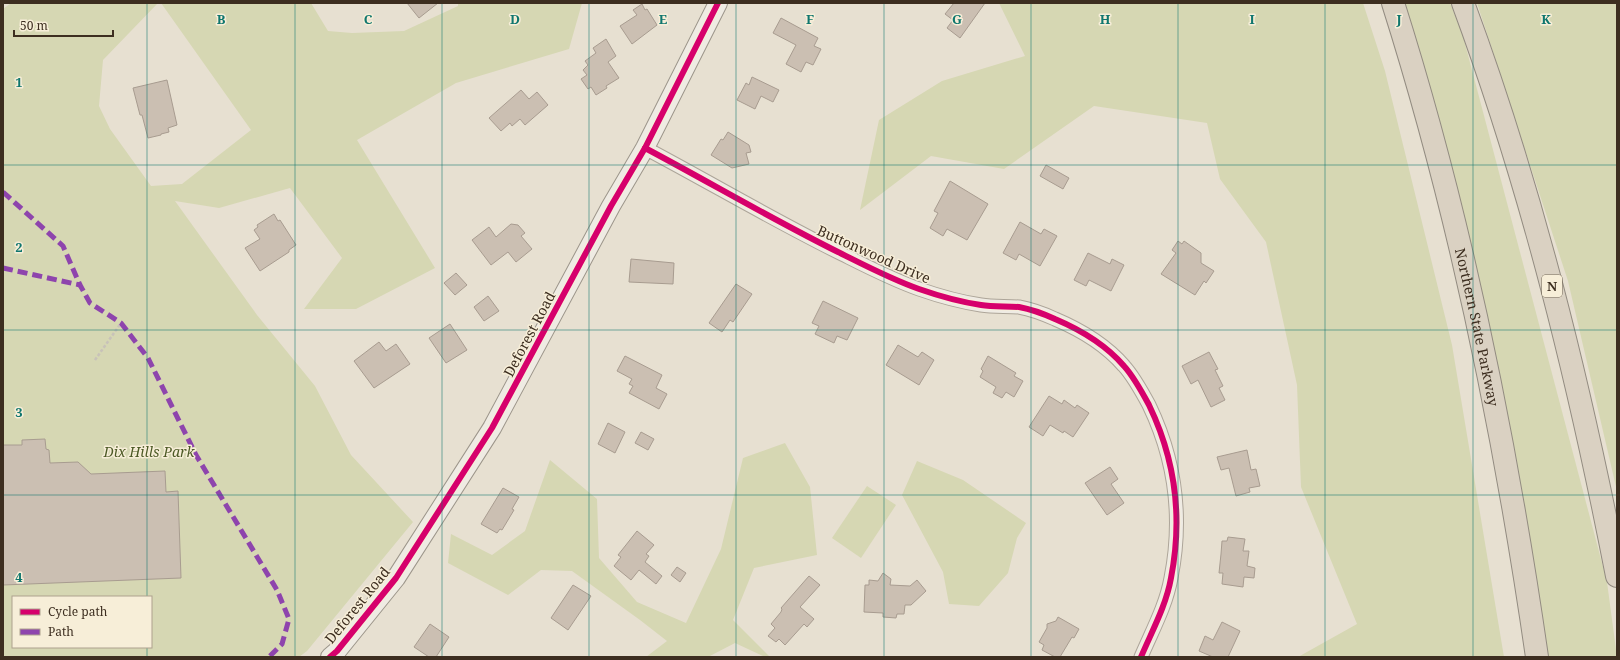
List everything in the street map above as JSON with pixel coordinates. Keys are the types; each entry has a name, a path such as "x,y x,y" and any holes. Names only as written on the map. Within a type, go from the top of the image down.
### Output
{"highway":[{"name":"Northern State Parkway","path":"1393,3 1439,157 1473,298 1502,441 1537,657"},
{"name":"N","path":"1463,3 1502,114 1546,263 1568,346 1588,431 1617,576"}],"street":[{"name":"Deforest Road","path":"330,657 337,651 396,578 492,428 645,148 718,3"},
{"name":"Buttonwood Drive","path":"645,148 815,240 882,274 920,289 949,298 982,305 1021,308 1054,318 1080,331 1104,346 1126,367 1143,395 1160,429 1171,467 1177,505 1176,541 1171,579 1161,613 1141,657"}],"path":[{"path":"95,360 121,323"}],"green space":[{"name":"Dix Hills Park","path":"11,3 158,3 103,60 99,106 110,129 151,186 182,184 251,130 161,3 311,3 328,31 352,33 404,31 458,6 458,3 582,3 569,49 456,83 357,140 435,268 356,309 304,309 342,258 290,188 219,208 175,201 257,315 315,386 351,455 413,522 307,651 299,657 3,657 3,9"},
{"path":"999,3 1363,3 1385,71 1452,345 1504,657 1298,657 1357,624 1301,487 1297,385 1266,242 1220,179 1207,123 1094,106 1004,169 931,156 860,210 879,120 942,81 1025,56"},
{"path":"1398,3 1450,3 1463,36 1607,582 1617,657 1543,657"},
{"path":"1477,3 1617,3 1617,491 1568,281"},
{"path":"785,443 810,487 817,555 754,568 733,620 770,657 765,657 735,643 708,657 646,657 667,641 572,571 541,570 508,595 448,563 451,534 492,555 525,531 550,460 597,499 599,558 637,602 686,623 721,549 743,458"},
{"path":"917,461 963,480 1026,523 1017,538 1008,573 979,606 949,604 943,572 902,495"},
{"path":"867,486 896,505 861,558 832,538"}],"building":[{"path":"407,3 438,3 419,18"},
{"path":"954,3 985,3 960,38 947,28 953,20 945,14"},
{"path":"642,4 657,25 632,44 620,26 637,15 633,10"},
{"path":"781,18 818,38 814,46 821,49 813,65 806,62 801,72 786,64 796,45 773,33"},
{"path":"606,39 616,56 608,62 619,78 606,86 607,88 596,95 591,87 588,89 581,79 587,75 583,70 588,65 585,61 596,53 593,48"},
{"path":"752,77 779,90 773,102 761,96 755,109 737,100 746,83 749,85"},
{"path":"167,80 177,125 168,128 169,132 148,138 133,88"},
{"path":"521,90 529,99 537,92 548,105 525,125 520,119 512,126 510,123 501,131 489,118"},
{"path":"728,132 749,145 751,152 746,153 749,164 732,168 711,155 721,139 723,140"},
{"path":"1046,165 1069,178 1063,189 1040,176"},
{"path":"950,181 988,204 967,240 947,229 943,236 930,228 938,213 934,211"},
{"path":"274,214 278,221 280,220 296,245 289,250 289,252 260,271 245,248 260,239 254,230 258,227 257,225"},
{"path":"1020,222 1041,234 1044,229 1057,236 1040,266 1019,254 1016,260 1003,253"},
{"path":"511,224 518,225 525,233 521,236 532,249 516,262 508,252 491,265 472,240 489,227 496,237"},
{"path":"1178,241 1182,244 1184,241 1201,253 1201,263 1214,271 1206,283 1204,281 1195,295 1161,274 1176,253 1172,250"},
{"path":"1088,253 1110,264 1112,259 1124,265 1111,291 1089,280 1086,286 1074,280"},
{"path":"631,259 674,263 673,284 629,282"},
{"path":"456,273 467,285 455,295 444,283"},
{"path":"736,284 752,294 733,322 730,320 722,332 709,323"},
{"path":"488,296 499,311 484,321 474,307"},
{"path":"823,301 858,318 847,340 837,336 834,343 815,334 819,326 812,323"},
{"path":"450,324 467,350 446,363 429,338"},
{"path":"379,342 386,351 396,344 410,364 374,388 354,361"},
{"path":"898,345 918,357 922,352 934,360 919,385 886,365"},
{"path":"1209,352 1218,369 1215,370 1223,386 1219,388 1225,400 1211,407 1198,380 1191,384 1182,366"},
{"path":"625,356 662,375 656,388 667,394 659,409 629,393 633,386 629,384 632,379 617,371"},
{"path":"988,356 1016,373 1014,376 1023,381 1014,397 1006,392 1002,398 993,393 996,387 980,377 983,371 981,369"},
{"path":"1049,396 1062,404 1064,400 1075,408 1077,405 1089,413 1073,437 1050,425 1043,436 1029,427"},
{"path":"608,423 625,432 615,453 598,444"},
{"path":"641,432 654,439 648,450 635,443"},
{"path":"45,439 46,449 49,450 50,463 78,462 91,474 165,471 166,492 178,491 181,578 3,585 3,445 22,445 22,440"},
{"path":"1247,450 1251,470 1256,469 1260,486 1249,488 1250,492 1236,496 1229,468 1221,470 1217,457"},
{"path":"1110,467 1118,479 1111,484 1124,503 1107,515 1085,483"},
{"path":"503,488 519,497 512,509 514,510 502,530 500,529 497,533 481,524"},
{"path":"637,531 654,545 646,554 649,556 645,562 662,576 656,584 639,570 631,580 614,566 621,557 618,555"},
{"path":"1228,537 1245,539 1243,551 1249,551 1247,566 1255,568 1254,578 1244,577 1243,587 1222,584 1223,573 1219,573 1222,541 1227,541"},
{"path":"677,567 686,573 680,582 671,575"},
{"path":"883,573 891,579 890,585 910,586 917,580 926,591 911,605 905,605 904,614 897,614 896,618 883,617 883,613 864,612 865,585 869,585 869,580 878,581"},
{"path":"809,576 820,585 800,607 814,619 807,627 804,624 785,645 779,639 776,642 768,636 775,628 771,624 781,612 781,608"},
{"path":"573,585 591,596 568,630 551,618"},
{"path":"1058,617 1079,629 1074,638 1072,637 1060,657 1055,657 1042,650 1044,645 1039,642 1047,628 1047,624 1056,621"},
{"path":"1222,622 1240,631 1228,657 1213,657 1199,651 1205,636 1213,640"},
{"path":"430,624 449,637 436,657 429,657 414,647"}],"marked path":[{"path":"3,192 63,246 80,285 90,303 121,323 148,358 196,455 277,590 289,619 282,644 269,657"},
{"path":"3,268 80,285"}],"cycle path":[{"path":"330,657 337,651 396,578 492,428 611,206 645,148 718,3"},
{"path":"645,148 792,228 890,277 919,289 973,304 1028,309 1065,323 1084,333 1117,358 1128,370 1149,405 1166,447 1175,490 1175,555 1169,588 1141,657"}]}
